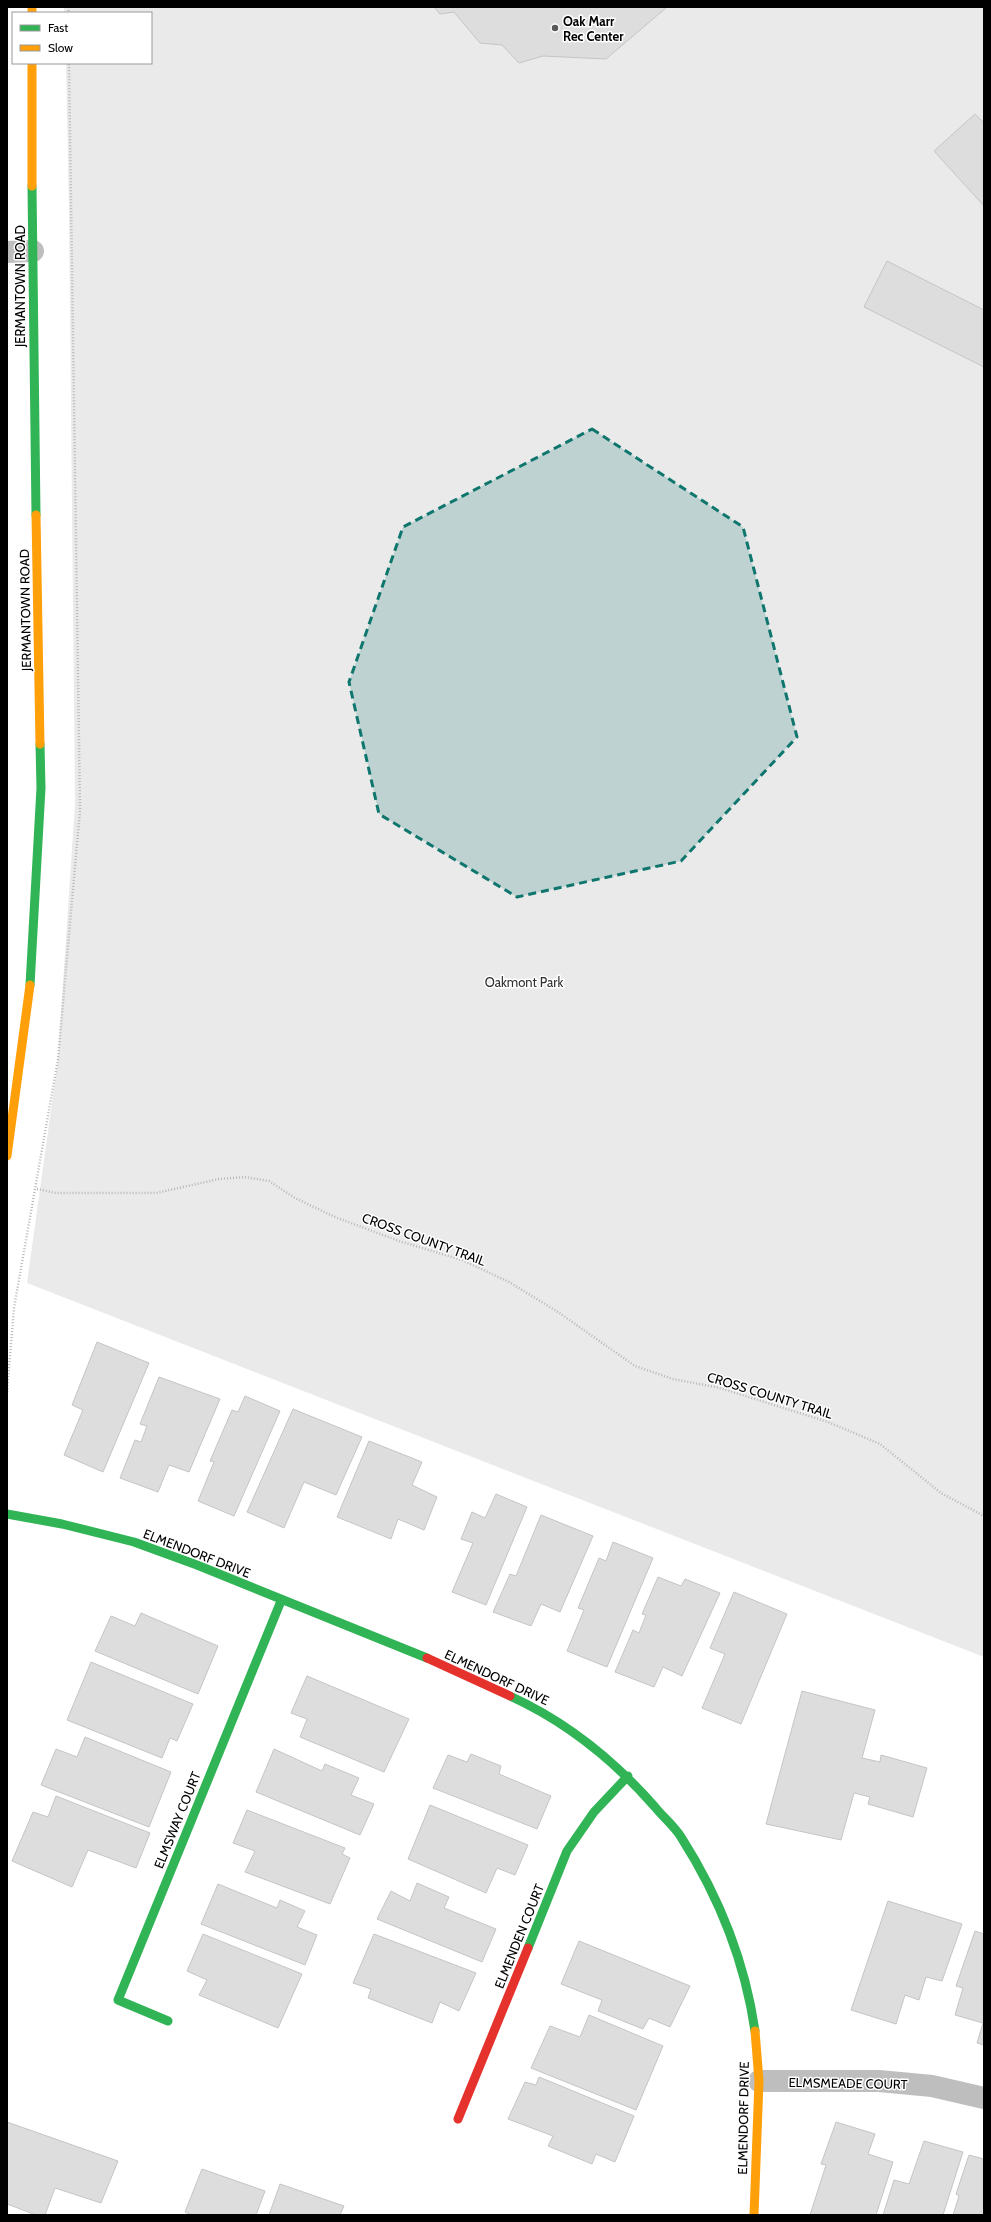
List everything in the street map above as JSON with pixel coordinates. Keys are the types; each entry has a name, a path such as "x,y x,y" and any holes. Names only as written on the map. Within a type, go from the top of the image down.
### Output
{"street":[{"name":"JERMANTOWN ROAD","path":"7,1156 30,983 41,788 33,251 32,64"},
{"path":"7,252 33,251"},
{"name":"ELMENDORF DRIVE","path":"7,1514 62,1524 134,1542 197,1565 281,1601 428,1659 535,1707 580,1735 628,1776 680,1836 720,1909 739,1960 755,2029 759,2082 754,2215"},
{"name":"ELMSWAY COURT","path":"168,2021 118,2000 281,1601"},
{"name":"ELMENDEN COURT","path":"458,2119 567,1852 578,1832 596,1808 628,1776"},
{"name":"ELMSMEADE COURT","path":"759,2082 879,2081 932,2086 984,2098"}],"path":[{"name":"CROSS COUNTY TRAIL","path":"7,1392 14,1308 37,1189 56,1193 156,1192 225,1179 245,1177 269,1181 296,1198 335,1217 392,1238 462,1260 509,1282 558,1312 635,1366 673,1379 720,1388 828,1422 880,1444 941,1493 984,1516"}],"highlighted area":[{"path":"592,429 743,527 797,737 681,861 517,897 379,814 349,682 403,527"}],"green space":[{"name":"Oakmont Park","path":"64,7 984,7 984,1657 27,1283 58,1059 75,804 66,64 152,64 152,12 64,12"}],"building":[{"name":"Oak Marr Rec Center","path":"434,7 667,7 606,59 543,56 519,63 502,45 480,43 454,12 440,14"},
{"path":"975,114 984,123 984,206 934,151"},
{"path":"887,261 984,310 984,367 864,307"},
{"path":"97,1342 149,1363 103,1472 64,1455 83,1410 72,1405"},
{"path":"159,1377 220,1399 189,1472 169,1465 158,1492 120,1478 135,1440 141,1442 147,1426 140,1424"},
{"path":"245,1396 280,1411 234,1516 198,1501 214,1462 210,1461 232,1410 238,1412"},
{"path":"293,1409 362,1437 336,1495 304,1482 284,1528 247,1512"},
{"path":"369,1441 422,1462 412,1485 437,1497 424,1530 398,1519 391,1539 337,1517"},
{"path":"496,1494 527,1507 486,1605 452,1592 473,1543 461,1539 472,1512 485,1518"},
{"path":"541,1515 593,1536 560,1612 541,1604 531,1626 493,1612 510,1574 516,1576"},
{"path":"613,1542 653,1558 607,1667 567,1651 584,1610 578,1608 599,1558 606,1561"},
{"path":"658,1577 681,1586 685,1579 720,1593 682,1676 663,1667 654,1687 615,1672 633,1630 639,1633 646,1615 642,1614"},
{"path":"734,1592 787,1614 741,1724 702,1708 725,1654 710,1648"},
{"path":"141,1613 218,1646 198,1694 95,1651 111,1616 135,1626"},
{"path":"91,1662 193,1704 177,1741 170,1738 162,1758 67,1720"},
{"path":"307,1676 409,1719 384,1772 300,1737 307,1719 291,1713"},
{"path":"802,1691 875,1710 862,1758 880,1762 881,1755 927,1768 913,1817 868,1804 870,1797 854,1793 841,1840 766,1824"},
{"path":"85,1737 171,1772 149,1827 41,1785 56,1749 77,1757"},
{"path":"274,1749 322,1771 325,1764 359,1778 351,1795 374,1804 360,1835 256,1792"},
{"path":"471,1754 501,1766 499,1774 551,1796 537,1829 433,1788 448,1755 467,1762"},
{"path":"56,1796 150,1833 136,1868 88,1850 72,1887 12,1861 33,1812 48,1817"},
{"path":"430,1805 528,1845 515,1875 497,1868 486,1893 408,1859"},
{"path":"247,1810 345,1848 342,1854 350,1858 330,1904 245,1872 255,1851 233,1843"},
{"path":"417,1883 449,1897 444,1908 496,1929 482,1962 377,1919 391,1891 410,1901"},
{"path":"218,1884 277,1908 280,1900 305,1911 297,1927 317,1935 305,1965 201,1924"},
{"path":"888,1901 962,1924 942,1981 926,1977 919,2000 905,1995 896,2024 851,2010"},
{"path":"975,1931 984,1934 984,2045 977,2043 983,2023 955,2015 963,1988 956,1986"},
{"path":"203,1934 302,1974 278,2028 199,1995 207,1980 187,1971"},
{"path":"374,1934 476,1973 459,2011 440,2002 432,2023 368,1998 371,1989 353,1983"},
{"path":"579,1941 690,1986 670,2027 649,2018 643,2029 598,2011 602,2000 561,1984"},
{"path":"589,2015 663,2046 636,2110 531,2068 550,2026 580,2037"},
{"path":"539,2077 634,2116 615,2162 596,2154 592,2164 548,2146 553,2136 508,2119 525,2082 536,2085"},
{"path":"7,2122 118,2161 101,2203 55,2188 45,2215 36,2215 7,2204"},
{"path":"836,2122 875,2134 868,2154 893,2162 876,2215 810,2215 826,2165 821,2164"},
{"path":"924,2141 963,2152 943,2215 883,2215 894,2180 909,2184"},
{"path":"969,2155 984,2159 984,2215 953,2215 959,2196 956,2194"},
{"path":"202,2169 265,2191 256,2215 192,2215 185,2212"},
{"path":"280,2184 344,2206 340,2215 269,2215"}],"traffic: fast":[{"path":"32,186 36,515"},
{"path":"30,985 41,788 40,744"},
{"path":"7,1514 62,1524 134,1542 197,1565 427,1658"},
{"path":"168,2021 118,2000 281,1601"},
{"path":"510,1696 531,1706 570,1730 606,1758 623,1773 678,1833 707,1882 728,1930 744,1980 755,2031"},
{"path":"528,1948 567,1851 594,1812 628,1776"}],"traffic: slow":[{"path":"32,7 32,12"},
{"path":"32,64 32,186"},
{"path":"36,515 40,744"},
{"path":"7,1156 30,985"},
{"path":"754,2215 759,2081 755,2031"}],"traffic: jam":[{"path":"427,1658 510,1696"},
{"path":"458,2119 528,1948"}],"place":[{"name":"Oak Marr Rec Center","path":"555,28"}]}
